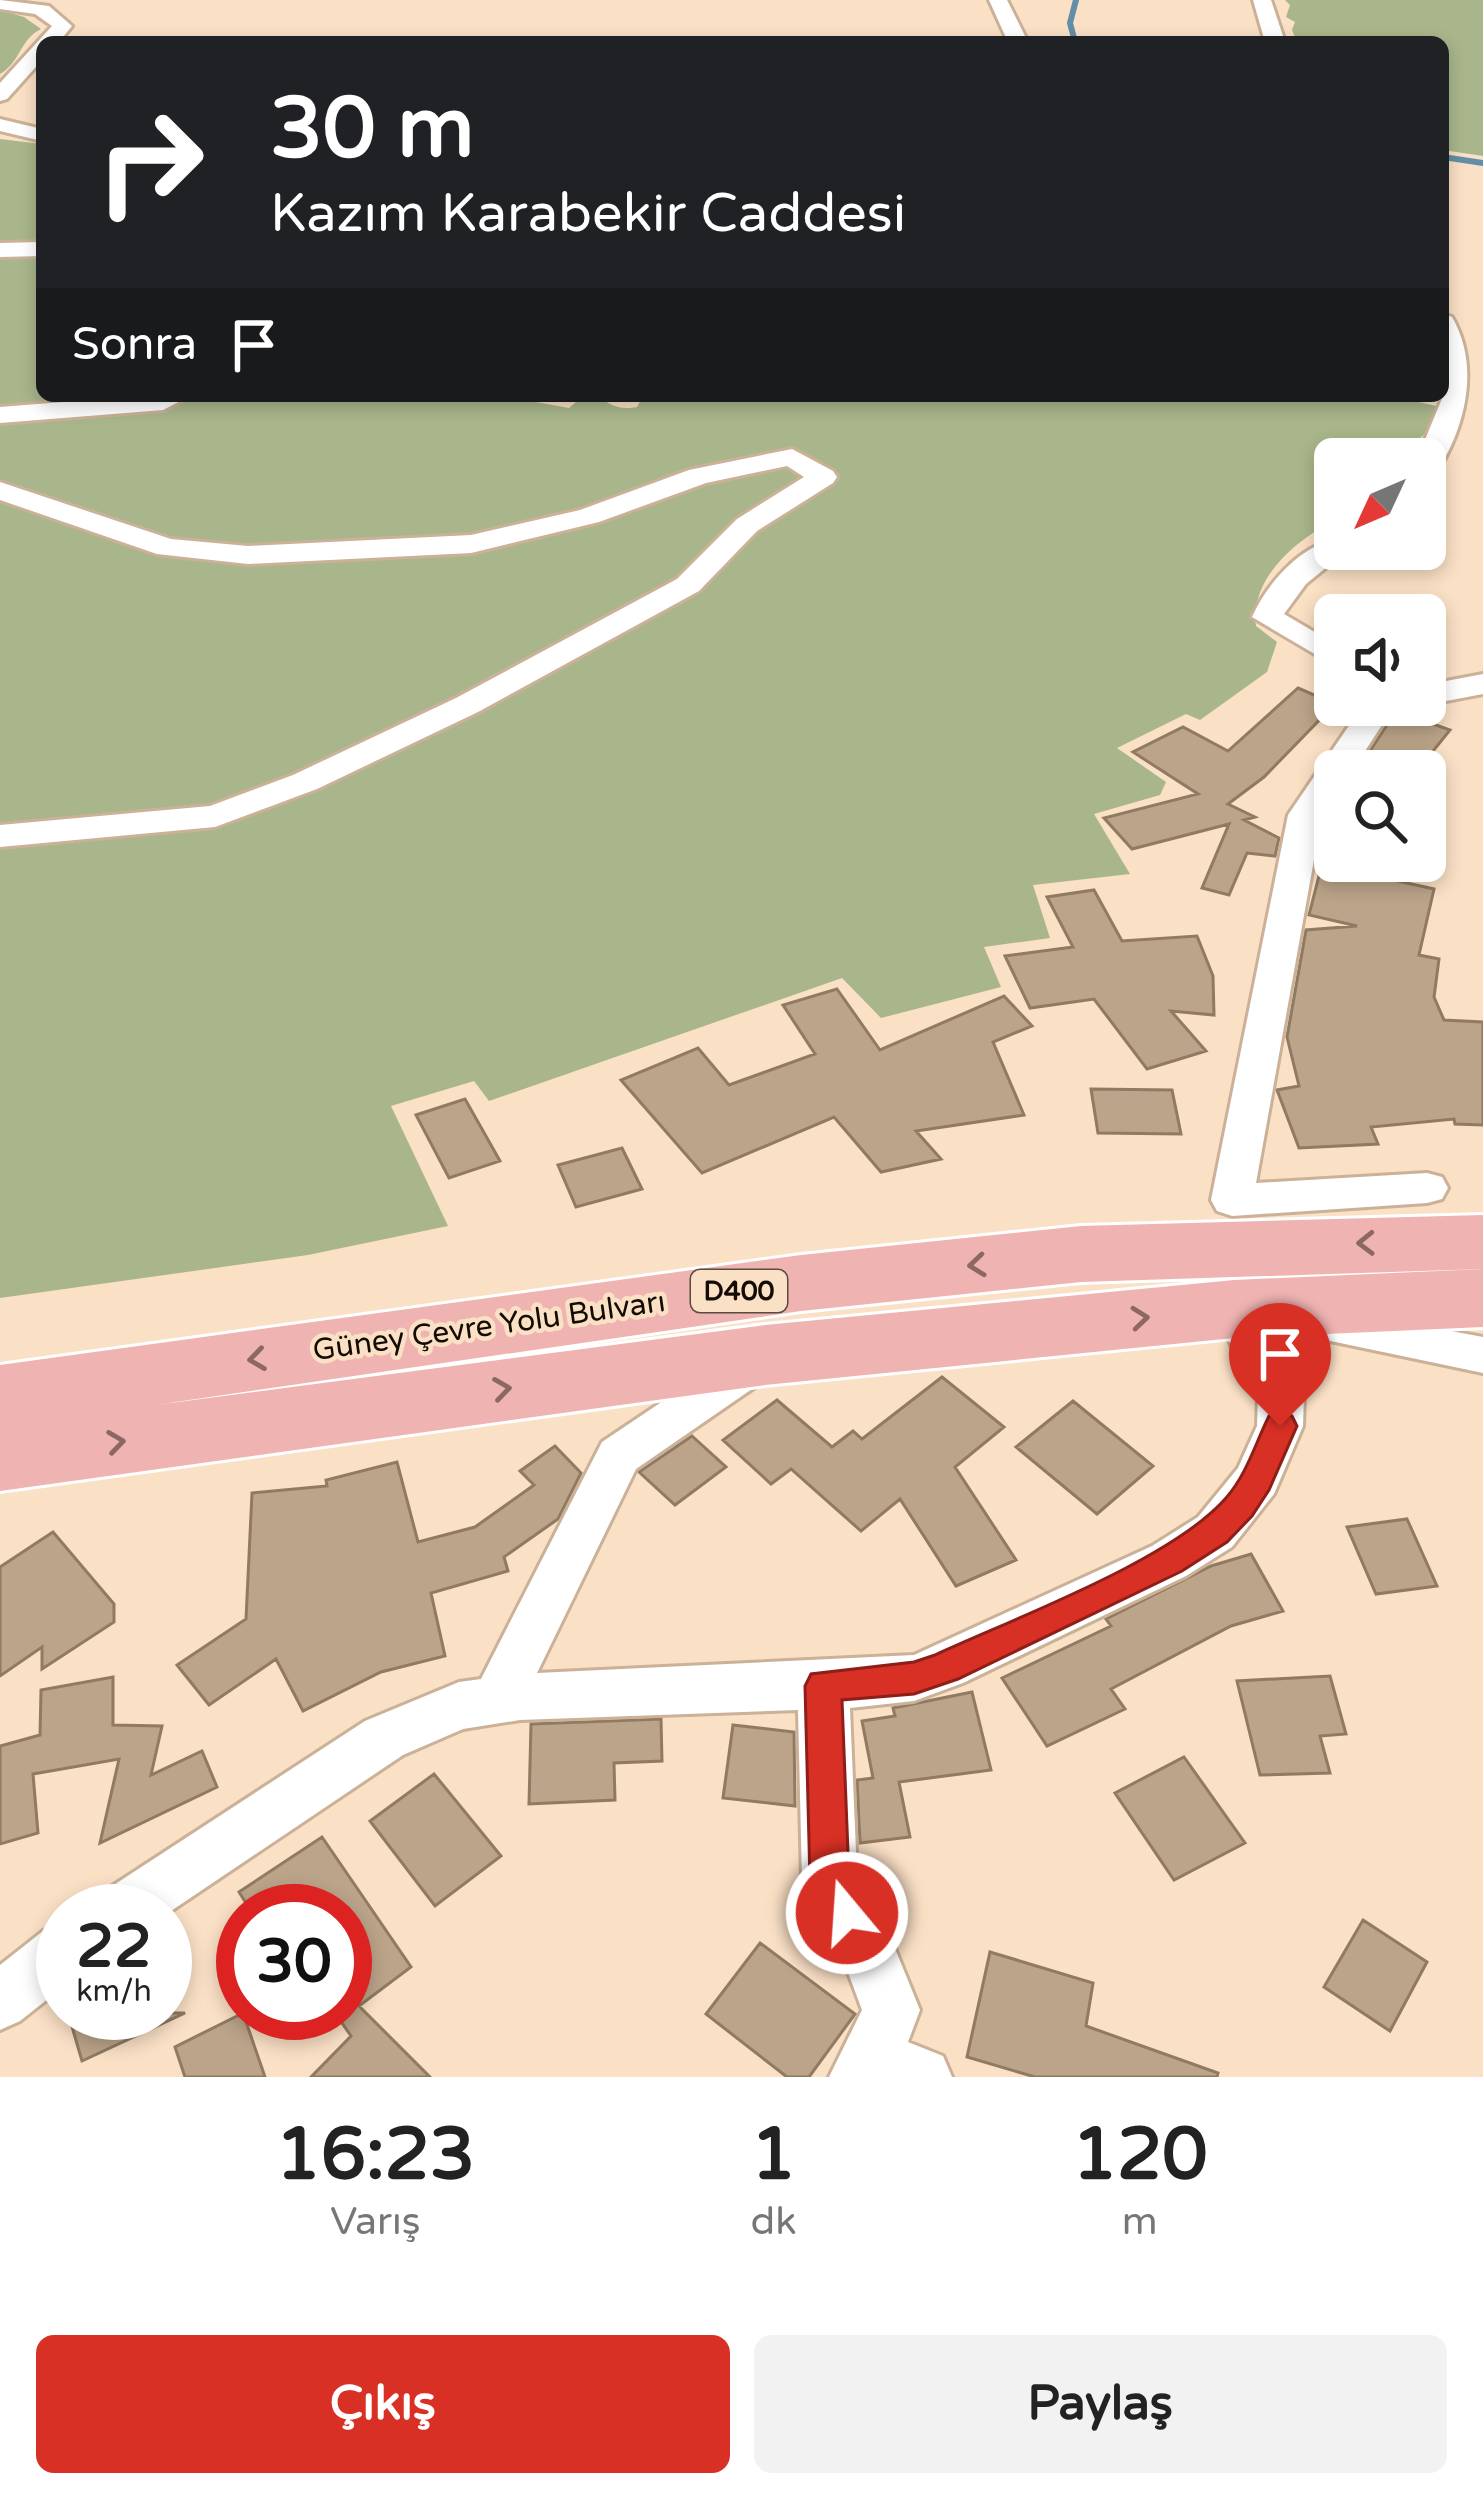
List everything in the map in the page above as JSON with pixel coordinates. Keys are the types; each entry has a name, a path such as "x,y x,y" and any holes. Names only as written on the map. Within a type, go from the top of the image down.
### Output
{"highway":[{"name":"Güney Çevre Yolu Bulvarı","path":"0,1396 669,1300 1081,1254 1483,1242"},
{"name":"D400","path":"0,1458 765,1355 1234,1309 1483,1298"}],"street":[{"path":"998,0 1015,36"},
{"path":"1262,0 1273,36"},
{"path":"0,3 37,7 54,15 62,26 53,36"},
{"path":"0,95 36,55"},
{"path":"0,125 36,134"},
{"path":"0,229 36,230"},
{"path":"0,250 36,249"},
{"path":"1444,438 1456,361 1449,340"},
{"path":"0,415 163,402"},
{"path":"0,490 167,548 248,555 471,544 589,516 747,463 793,457 823,477 747,525 688,585 467,705 305,782 215,816 0,836"},
{"path":"1314,562 1273,601 1267,617 1314,645"},
{"path":"1446,690 1483,684"},
{"path":"1314,802 1305,815 1232,1200 1427,1188"},
{"path":"1234,1309 1483,1355"},
{"path":"164,1884 384,1738 459,1706 498,1699 914,1678 1169,1561 1215,1532 1258,1480 1280,1426 1281,1394 1234,1309"},
{"path":"498,1699 619,1456 765,1355"},
{"path":"824,1686 830,1881 865,1944 891,2010 885,2070"},
{"path":"0,2001 36,1972"}],"green space":[{"path":"1285,0 1483,0 1483,156 1449,151 1449,36 1294,36 1295,22 1286,17 1290,5"},
{"path":"0,10 24,17 41,29 0,74"},
{"path":"0,139 36,143 36,402 536,402 569,408 576,402 607,402 625,408 637,407 640,402 1419,402 1441,407 1441,419 1420,438 1314,438 1314,534 1278,563 1256,609 1256,626 1277,642 1267,672 1200,720 1186,714 1117,748 1166,782 1160,795 1094,814 1130,874 1033,885 1050,938 984,947 1001,987 881,1018 842,978 489,1101 474,1081 391,1106 448,1226 308,1255 0,1298"}],"building":[{"path":"1298,688 1314,695 1314,726 1264,777 1228,804 1255,817 1244,820 1279,838 1275,856 1247,853 1229,895 1202,888 1229,824 1132,849 1104,818 1198,794 1133,752 1183,727 1228,751"},
{"path":"1386,726 1450,730 1434,750 1371,750"},
{"path":"1317,882 1402,882 1434,889 1419,955 1439,959 1434,997 1444,1020 1483,1022 1483,1125 1455,1124 1454,1119 1371,1127 1378,1144 1299,1148 1277,1090 1299,1086 1287,1037 1306,930 1357,926 1309,915"},
{"path":"1094,890 1122,941 1197,936 1213,976 1214,1015 1171,1011 1206,1051 1147,1069 1094,999 1030,1008 1005,956 1073,947 1047,897"},
{"path":"837,989 880,1050 1004,996 1032,1026 993,1042 1024,1115 916,1131 941,1159 881,1172 834,1117 702,1173 621,1080 698,1048 729,1085 815,1054 783,1005"},
{"path":"1091,1089 1172,1090 1181,1134 1098,1133"},
{"path":"465,1099 500,1161 449,1178 416,1115"},
{"path":"622,1148 642,1189 576,1207 558,1165"},
{"path":"942,1377 1004,1427 955,1467 1016,1560 956,1586 900,1499 861,1531 791,1469 771,1484 723,1440 777,1400 832,1447 853,1431 862,1439"},
{"path":"1073,1401 1153,1466 1097,1514 1016,1447"},
{"path":"692,1436 726,1467 675,1505 639,1472"},
{"path":"555,1446 581,1473 558,1519 504,1557 508,1571 431,1593 445,1656 381,1672 303,1711 276,1659 209,1705 177,1665 246,1619 252,1493 327,1486 326,1480 397,1462 418,1542 475,1527 534,1485 520,1471"},
{"path":"1407,1519 1437,1586 1376,1594 1347,1527"},
{"path":"53,1532 114,1604 114,1622 42,1669 42,1647 0,1676 0,1567"},
{"path":"1251,1554 1283,1611 1231,1626 1111,1689 1125,1709 1047,1746 1002,1678 1111,1626 1106,1619 1211,1566"},
{"path":"1330,1676 1346,1734 1320,1736 1330,1773 1260,1775 1237,1681"},
{"path":"113,1677 113,1725 162,1726 151,1775 202,1751 217,1787 100,1843 119,1759 33,1774 38,1833 0,1844 0,1746 40,1735 41,1690"},
{"path":"972,1692 991,1770 899,1782 910,1837 860,1843 857,1780 873,1778 862,1721 895,1716 893,1708"},
{"path":"661,1719 662,1761 614,1763 615,1800 529,1804 531,1724"},
{"path":"733,1725 794,1732 795,1806 723,1798"},
{"path":"1184,1757 1245,1843 1174,1880 1115,1793"},
{"path":"434,1774 501,1856 435,1906 370,1821"},
{"path":"322,1837 354,1884 251,1884"},
{"path":"372,1910 411,1967 372,1996"},
{"path":"1363,1920 1427,1962 1390,2031 1324,1987"},
{"path":"760,1943 855,2014 809,2077 787,2077 706,2014"},
{"path":"990,1952 1093,1983 1086,2026 1218,2073 1217,2077 1035,2077 967,2057"},
{"path":"372,2019 430,2077 311,2077 347,2040 372,2040"},
{"path":"216,2026 216,2040 252,2040 265,2077 185,2077 175,2047"},
{"path":"76,2040 127,2040 82,2061"}],"waterway":[{"path":"1073,36 1070,23 1076,0"},
{"path":"1449,158 1483,163"}],"route":[{"path":"847,1913 830,1881 824,1686 914,1678 945,1667 1169,1561 1215,1532 1240,1506 1258,1480 1280,1426"}]}
